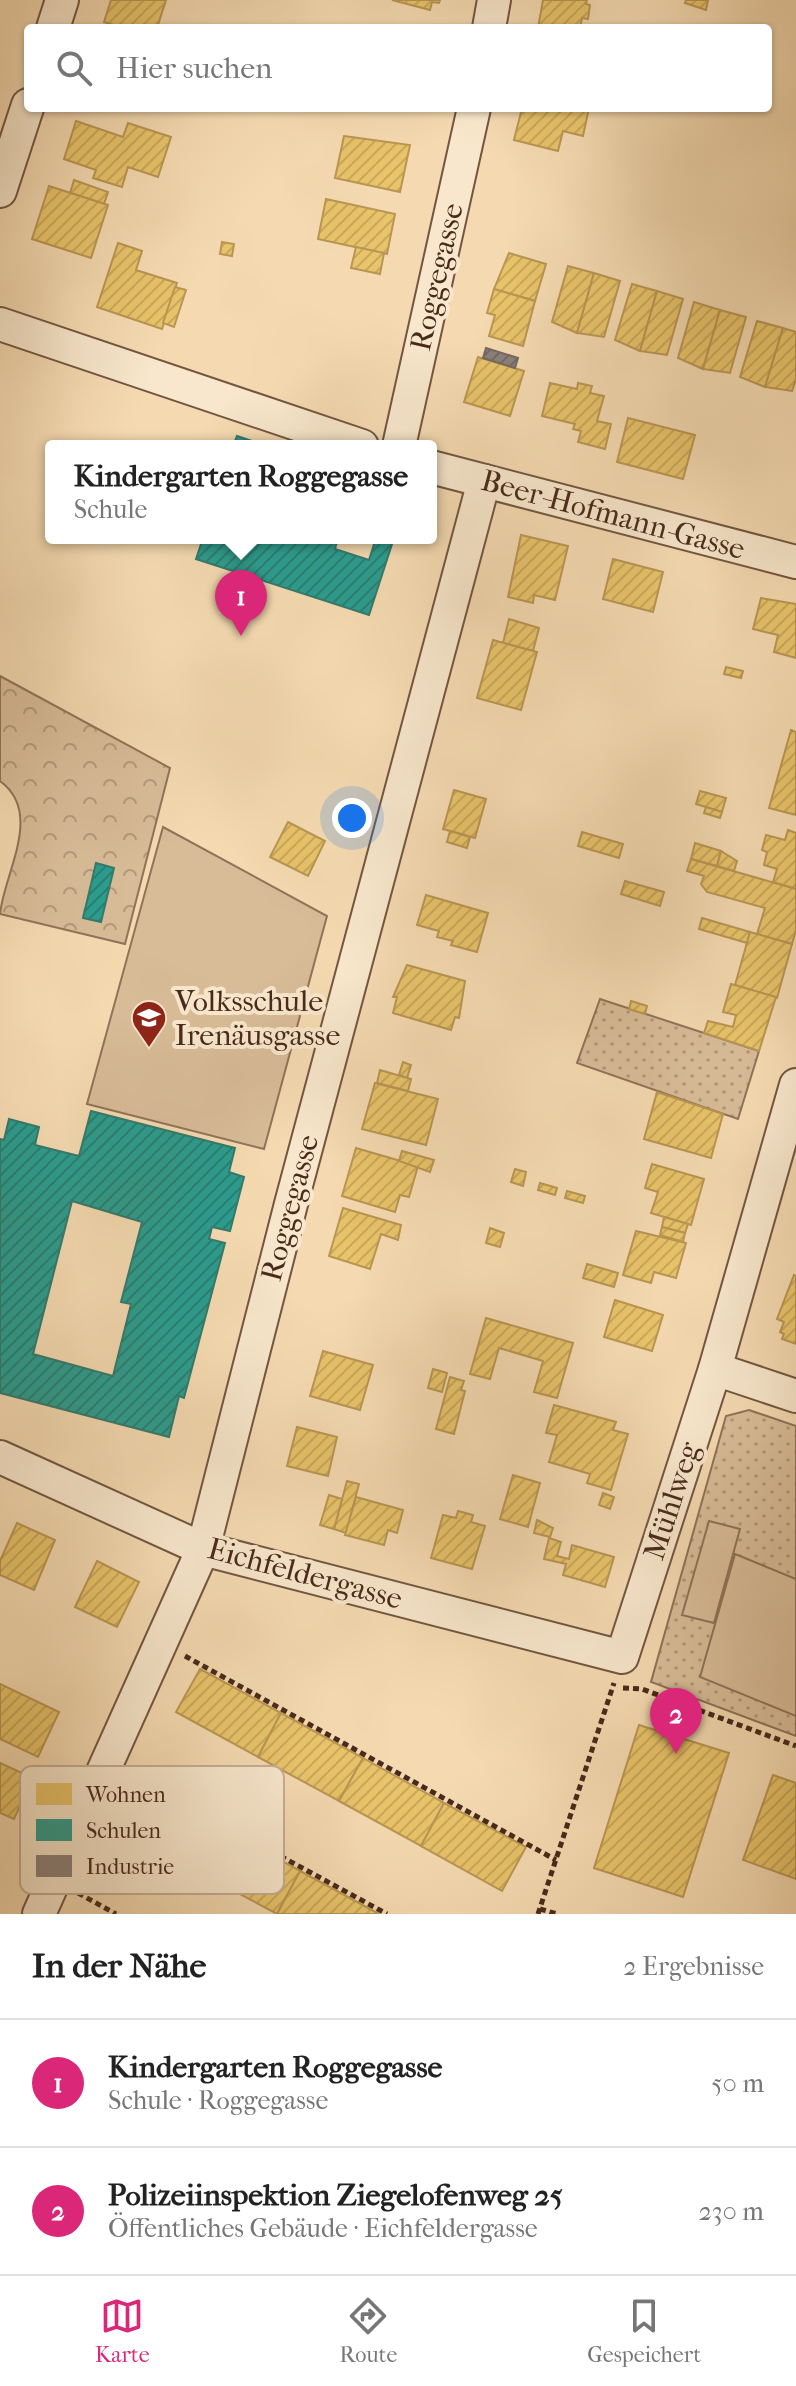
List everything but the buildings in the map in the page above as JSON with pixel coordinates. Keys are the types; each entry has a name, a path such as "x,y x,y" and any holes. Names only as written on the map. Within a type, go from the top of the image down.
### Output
{"street":[{"path":"54,24 62,0"},
{"path":"490,24 494,0"},
{"path":"0,191 26,112"},
{"name":"Roggegasse","path":"400,440 473,112"},
{"path":"0,324 344,440"},
{"name":"Beer-Hofmann-Gasse","path":"437,469 796,562"},
{"name":"Roggegasse","path":"105,1766 203,1549 291,1204 484,481"},
{"name":"Mühlweg","path":"622,1657 715,1369 796,1085"},
{"path":"715,1369 796,1396"},
{"name":"Eichfeldergasse","path":"0,1457 203,1549 622,1657"},
{"name":"Roggegasse","path":"39,1914 48,1894"}],"path":[{"path":"174,1650 556,1860"},
{"path":"557,1914 539,1911 622,1657"},
{"path":"612,1688 642,1689 796,1746"},
{"path":"284,1858 387,1914"},
{"path":"80,1894 116,1914"}],"green space":[{"path":"0,676 170,768 125,944 0,914 20,826 19,810 13,794 0,781"},
{"path":"163,827 327,916 264,1149 87,1104"},
{"path":"600,999 759,1051 738,1119 577,1063"},
{"path":"749,1410 796,1426 796,1736 651,1682 726,1416"},
{"path":"709,1521 740,1529 714,1623 682,1615"},
{"path":"735,1554 796,1579 796,1716 700,1677"}],"place":[{"name":"Kindergarten Roggegasse","path":"241,636"},
{"name":"Volksschule Irenäusgasse","path":"149,1049"},
{"name":"Polizeiinspektion Ziegelofenweg 25","path":"676,1754"}]}
